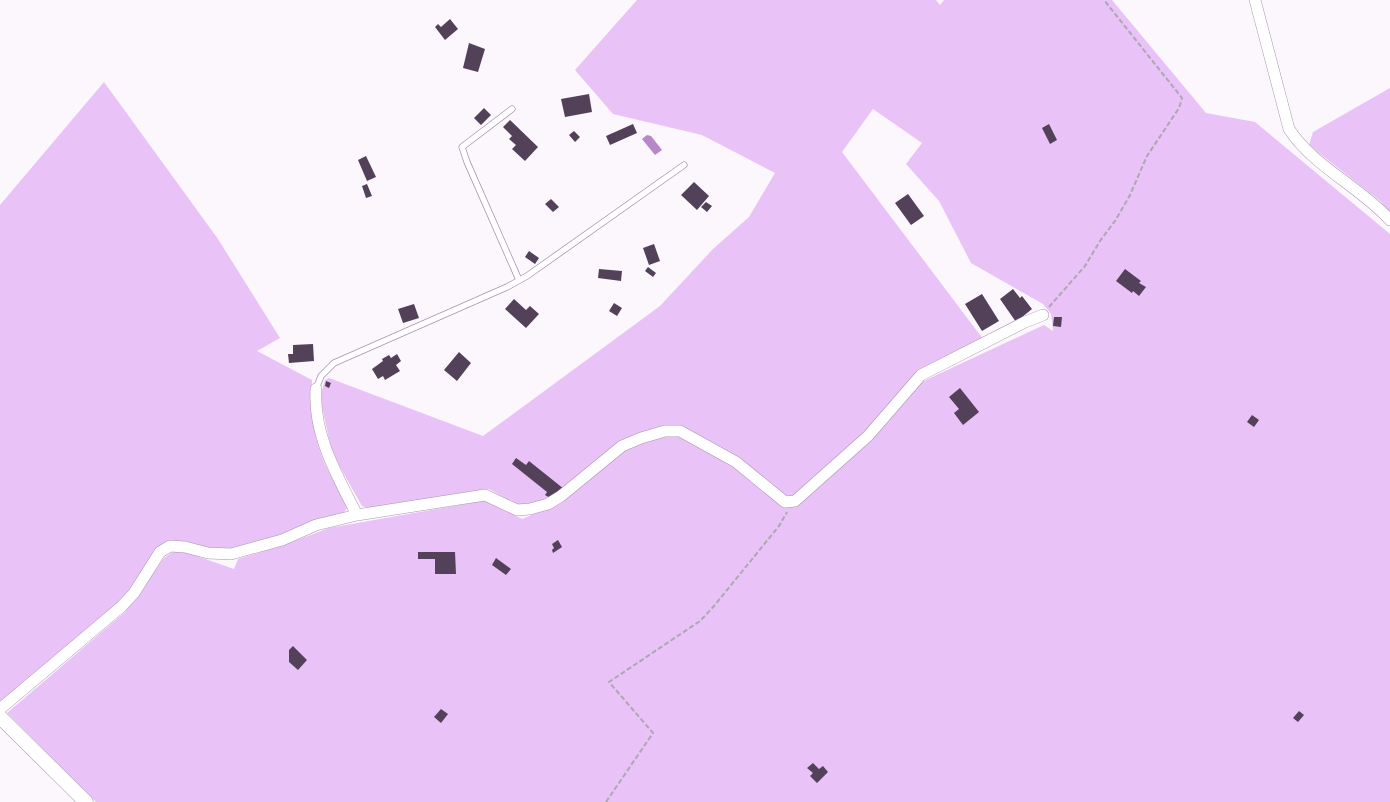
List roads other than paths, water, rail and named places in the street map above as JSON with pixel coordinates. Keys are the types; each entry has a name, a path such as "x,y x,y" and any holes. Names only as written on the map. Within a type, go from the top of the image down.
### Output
{"street":[{"path":"1255,0 1289,129 1298,144 1376,205 1390,220"},
{"path":"0,709 121,607 134,593 160,552 170,546 185,546 208,553 231,554 282,540 316,525 357,514 485,494 517,510 530,509 548,504 561,496 622,446 665,430 680,431 700,440 736,462 785,502 794,501 868,436 921,375 1025,322 1043,315"},
{"path":"316,389 316,412 327,453 357,514"},
{"path":"0,717 86,802"}],"lane":[{"path":"512,109 462,147 519,280"},
{"path":"316,389 321,376 334,363 507,287 560,254 684,165"}]}
